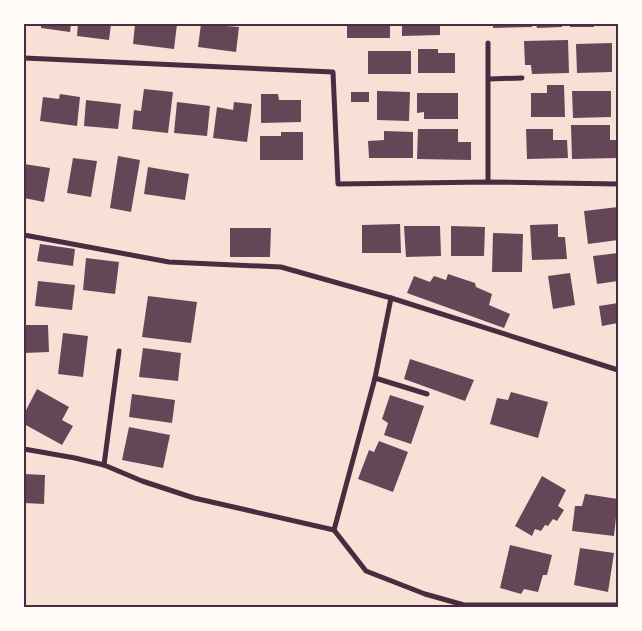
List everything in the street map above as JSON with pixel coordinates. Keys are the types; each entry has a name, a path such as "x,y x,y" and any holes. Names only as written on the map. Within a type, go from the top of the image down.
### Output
{"street":[{"path":"488,43 488,182"},
{"path":"24,58 333,72 338,184 488,182 618,184"},
{"path":"489,79 522,78"},
{"path":"24,235 169,262 281,267 391,298 618,370"},
{"path":"334,530 375,378 391,298"},
{"path":"104,465 119,350"},
{"path":"375,378 427,394"},
{"path":"24,449 104,465 142,481 194,498 334,530 366,571 426,594 464,605 618,605"}],"building":[{"path":"41,24 71,24 70,32 41,28"},
{"path":"78,24 111,24 109,40 77,36"},
{"path":"135,24 177,24 174,49 133,44"},
{"path":"201,24 239,27 236,52 198,47"},
{"path":"347,24 390,24 390,38 347,38"},
{"path":"402,24 440,24 440,35 402,36"},
{"path":"493,24 532,24 532,27 493,28"},
{"path":"536,24 562,24 562,27 537,28"},
{"path":"570,24 593,24 594,27 570,27"},
{"path":"568,40 569,73 532,74 531,65 525,65 524,41"},
{"path":"612,43 612,72 577,73 576,44"},
{"path":"418,49 438,49 438,53 455,53 455,73 418,73"},
{"path":"368,51 411,51 411,74 368,74"},
{"path":"547,85 564,85 565,117 531,117 531,93 547,93"},
{"path":"144,89 173,92 168,133 132,129 134,110 141,111"},
{"path":"377,91 410,92 409,121 377,120"},
{"path":"572,91 611,91 611,117 573,118"},
{"path":"351,92 369,92 369,102 351,102"},
{"path":"417,93 458,93 458,119 424,119 424,112 417,113"},
{"path":"60,94 80,97 77,126 40,121 43,97 59,99"},
{"path":"261,94 278,94 279,100 301,100 301,122 261,123"},
{"path":"86,100 121,104 118,129 84,126"},
{"path":"177,102 210,106 207,136 174,133"},
{"path":"234,102 252,104 247,142 213,138 217,107 233,110"},
{"path":"571,125 610,125 610,140 618,140 618,158 572,159"},
{"path":"418,129 458,129 458,142 471,142 471,160 417,159"},
{"path":"526,129 553,129 553,140 567,140 568,158 527,159"},
{"path":"384,131 413,132 413,158 369,158 368,141 384,140"},
{"path":"281,132 303,132 303,160 260,160 260,136 281,136"},
{"path":"118,156 140,160 131,212 110,208"},
{"path":"73,158 97,161 91,197 67,193"},
{"path":"24,164 50,168 44,202 24,198"},
{"path":"148,167 189,174 185,200 144,194"},
{"path":"618,207 618,240 588,244 584,211"},
{"path":"400,224 401,253 362,253 362,225"},
{"path":"558,224 558,237 565,237 567,259 532,260 530,225"},
{"path":"404,226 440,226 441,256 406,257"},
{"path":"451,226 485,227 484,256 451,256"},
{"path":"230,228 271,228 270,257 230,257"},
{"path":"493,233 523,234 522,272 492,272"},
{"path":"40,244 75,249 73,266 37,261"},
{"path":"618,253 618,281 597,284 593,256"},
{"path":"86,258 119,262 115,294 83,290"},
{"path":"570,273 575,305 553,309 548,276"},
{"path":"448,274 475,283 476,287 492,294 489,305 510,314 504,328 407,293 414,276 430,282 434,276 446,280"},
{"path":"38,281 75,285 72,310 35,306"},
{"path":"148,296 197,302 191,343 142,337"},
{"path":"618,303 618,323 602,326 599,306"},
{"path":"24,325 48,325 49,352 24,353"},
{"path":"63,333 88,336 83,377 58,374"},
{"path":"143,348 181,353 178,381 139,377"},
{"path":"410,359 474,380 465,401 404,379"},
{"path":"37,389 69,407 62,420 73,426 62,445 24,424 24,414"},
{"path":"511,392 548,402 538,438 490,424 497,398 508,400"},
{"path":"132,394 175,400 172,423 129,417"},
{"path":"390,395 424,406 411,444 384,435 388,423 382,419"},
{"path":"129,427 170,435 163,468 122,460"},
{"path":"379,441 408,452 393,492 358,479 369,450 374,452"},
{"path":"24,474 45,475 44,504 24,503"},
{"path":"542,476 566,490 558,506 564,510 557,521 553,519 541,531 535,529 532,536 515,526"},
{"path":"585,494 618,499 614,536 572,531 575,506 582,506"},
{"path":"510,545 552,555 547,575 543,575 538,592 524,589 521,594 500,588"},
{"path":"580,548 614,553 608,592 574,585"}]}
